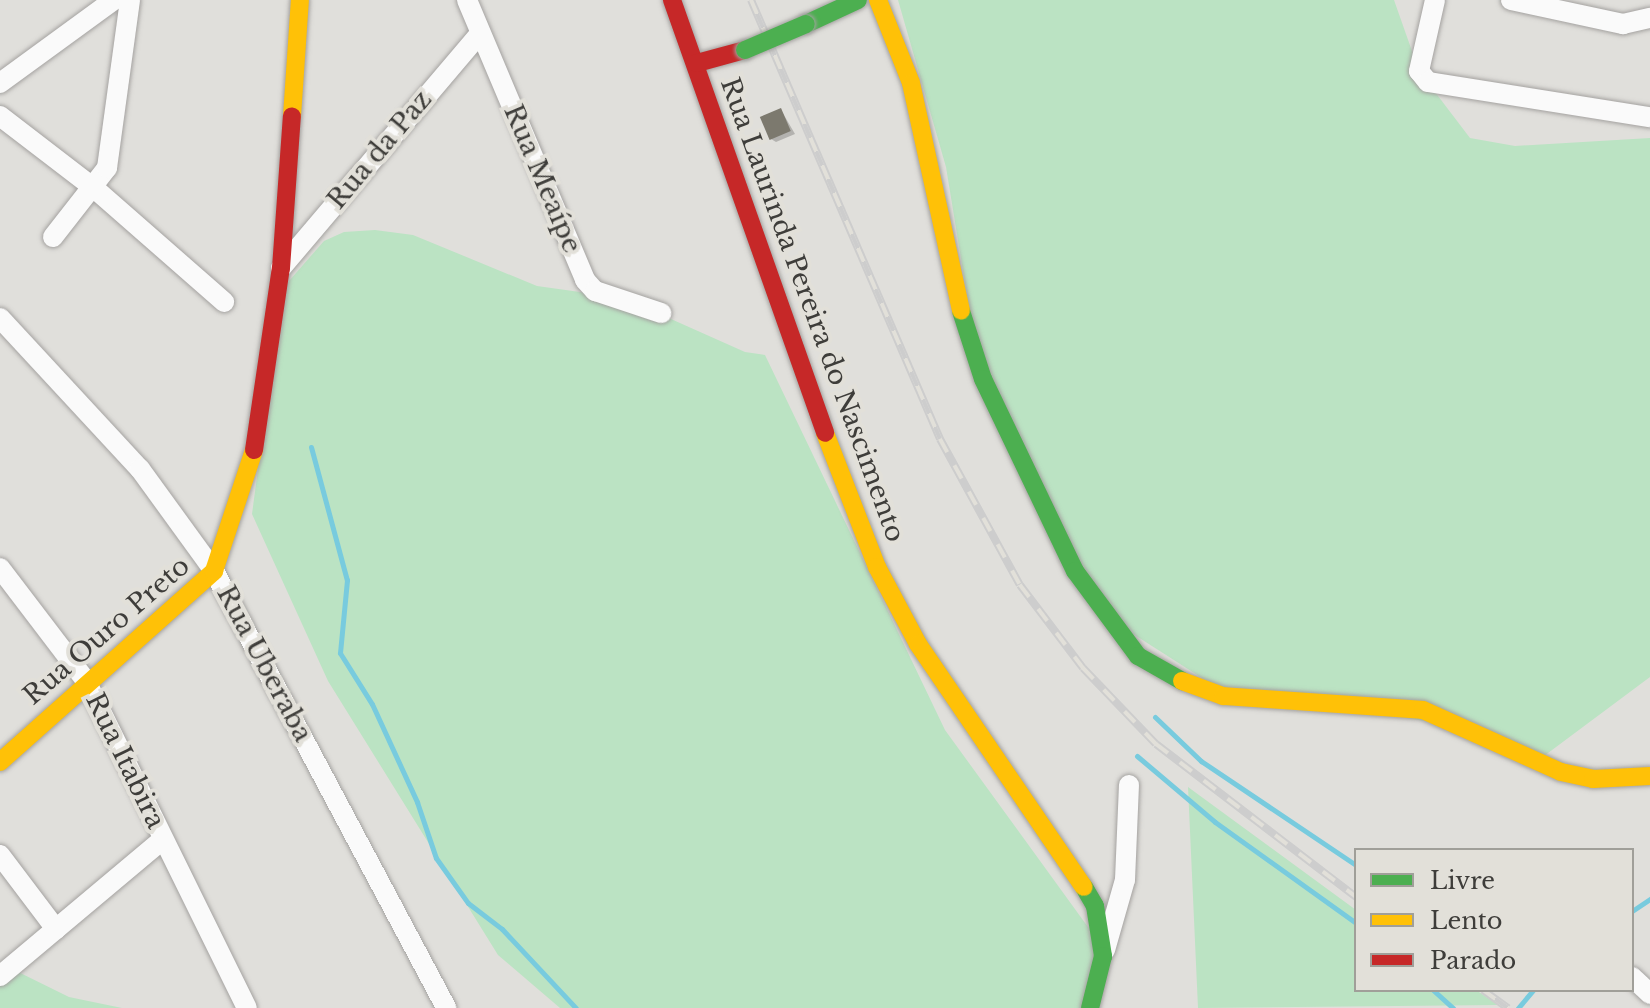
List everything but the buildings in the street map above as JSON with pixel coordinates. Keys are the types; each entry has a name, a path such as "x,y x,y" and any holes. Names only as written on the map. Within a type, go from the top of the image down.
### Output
{"street":[{"path":"0,83 114,0"},
{"path":"53,237 107,168 130,0"},
{"path":"214,571 256,444 281,268 300,0"},
{"name":"Rua Meaípe","path":"467,0 585,280 595,291 661,313"},
{"name":"Rua Laurinda Pereira do Nascimento","path":"672,0 697,63 783,322 877,567 918,644 1058,843 1095,906 1103,956 1090,1008"},
{"path":"697,63 745,50 858,0"},
{"path":"878,0 911,83 963,318 983,379 1075,571 1138,656 1188,684 1223,696 1423,710 1561,772 1593,779 1650,776"},
{"path":"1435,0 1419,71 1428,82 1650,117"},
{"path":"1511,0 1579,9 1632,24 1650,18"},
{"name":"Rua da Paz","path":"281,268 480,33"},
{"path":"0,116 94,188 224,302"},
{"name":"Rua Uberaba","path":"0,318 140,469 214,571 446,1008"},
{"name":"Rua Itabira","path":"0,568 86,681 247,1008"},
{"name":"Rua Ouro Preto","path":"0,762 86,681 214,571"},
{"path":"1103,956 1125,880 1129,785"},
{"name":"Rua Itabira","path":"0,976 162,840"},
{"path":"0,855 56,929"},
{"path":"1634,979 1650,994"}],"green space":[{"path":"898,0 1394,0 1419,71 1470,138 1515,146 1650,138 1650,677 1544,756 1491,732 1216,687 1091,607 974,338 946,167"},
{"path":"375,230 413,235 537,286 587,293 653,311 745,352 765,355 945,730 1101,945 1095,1008 560,1008 498,955 328,681 252,514 282,289 324,241 344,232"},
{"path":"1188,787 1354,909 1354,992 1479,992 1498,1005 1198,1008"},
{"path":"0,963 69,997 122,1008 0,1008"}],"waterway":[{"path":"311,447 347,580 340,653 372,704 417,802 436,858 468,903 502,929 576,1008"},
{"path":"1155,717 1201,761 1354,864"},
{"path":"1137,756 1215,822 1354,922"},
{"path":"1634,910 1650,899"},
{"path":"1435,992 1453,1008"},
{"path":"1518,1008 1531,992"}],"railway":[{"path":"751,0 940,439 1020,585 1083,668 1156,744 1354,895"},
{"path":"1486,992 1508,1008"}],"traffic: fast":[{"path":"806,24 858,0"},
{"path":"745,50 806,24"},
{"path":"961,311 983,379 1075,571 1138,656 1182,681"},
{"path":"1084,887 1095,906 1103,956 1090,1008"}],"traffic: slow":[{"path":"292,116 300,0"},
{"path":"878,0 911,83 961,311"},
{"path":"825,433 877,567 918,644 1084,887"},
{"path":"0,762 214,571 254,450"},
{"path":"1182,681 1223,696 1423,710 1561,772 1593,779 1650,776"}],"traffic: jam":[{"path":"672,0 825,433"},
{"path":"697,63 745,50"},
{"path":"254,450 281,268 292,116"}]}
